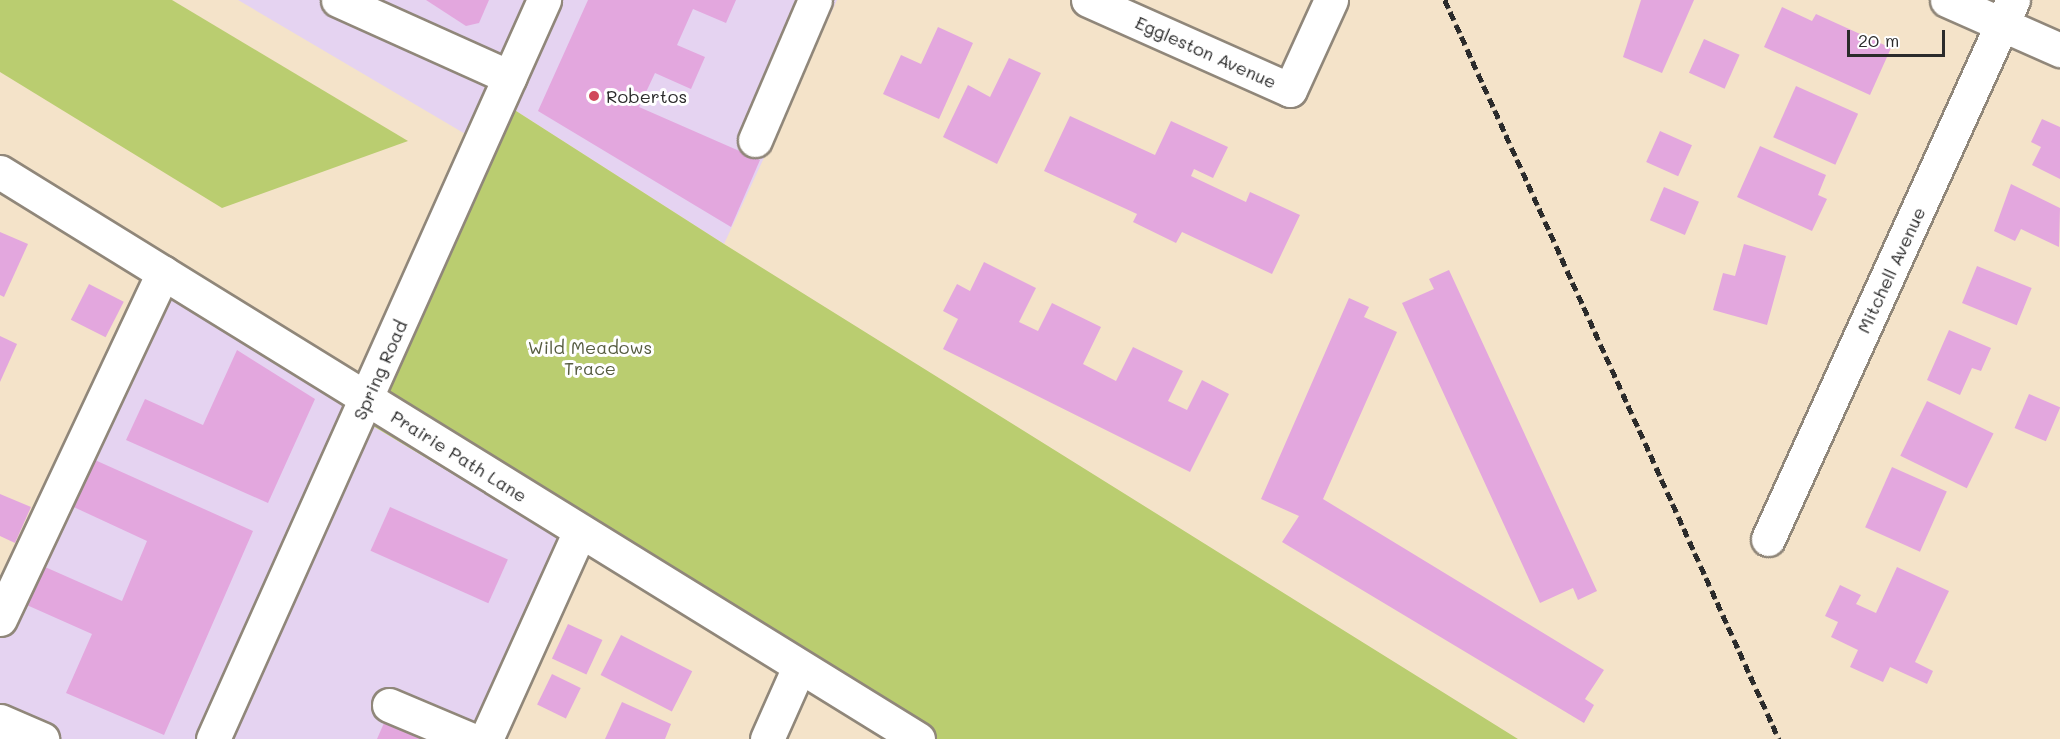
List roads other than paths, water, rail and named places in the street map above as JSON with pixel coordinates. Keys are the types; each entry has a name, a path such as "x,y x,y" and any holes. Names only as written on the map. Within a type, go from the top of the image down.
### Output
{"street":[{"path":"338,0 509,77"},
{"name":"Spring Road","path":"213,739 367,400 544,0"},
{"path":"755,140 815,0"},
{"name":"Eggleston Avenue","path":"1088,0 1290,90 1331,0"},
{"path":"1947,0 2008,12 2060,51"},
{"name":"Mitchell Avenue","path":"1768,539 2008,12"},
{"name":"Prairie Path Lane","path":"0,172 918,739"},
{"path":"0,620 163,272"},
{"path":"486,739 580,531"},
{"path":"766,739 799,667"},
{"path":"389,705 470,739"},
{"path":"0,721 42,739"}],"railway":[{"path":"1445,0 1779,739"}],"place":[{"name":"Robertos","path":"594,96"}],"park label":[{"name":"Wild Meadows Trace","path":"590,358"}]}
